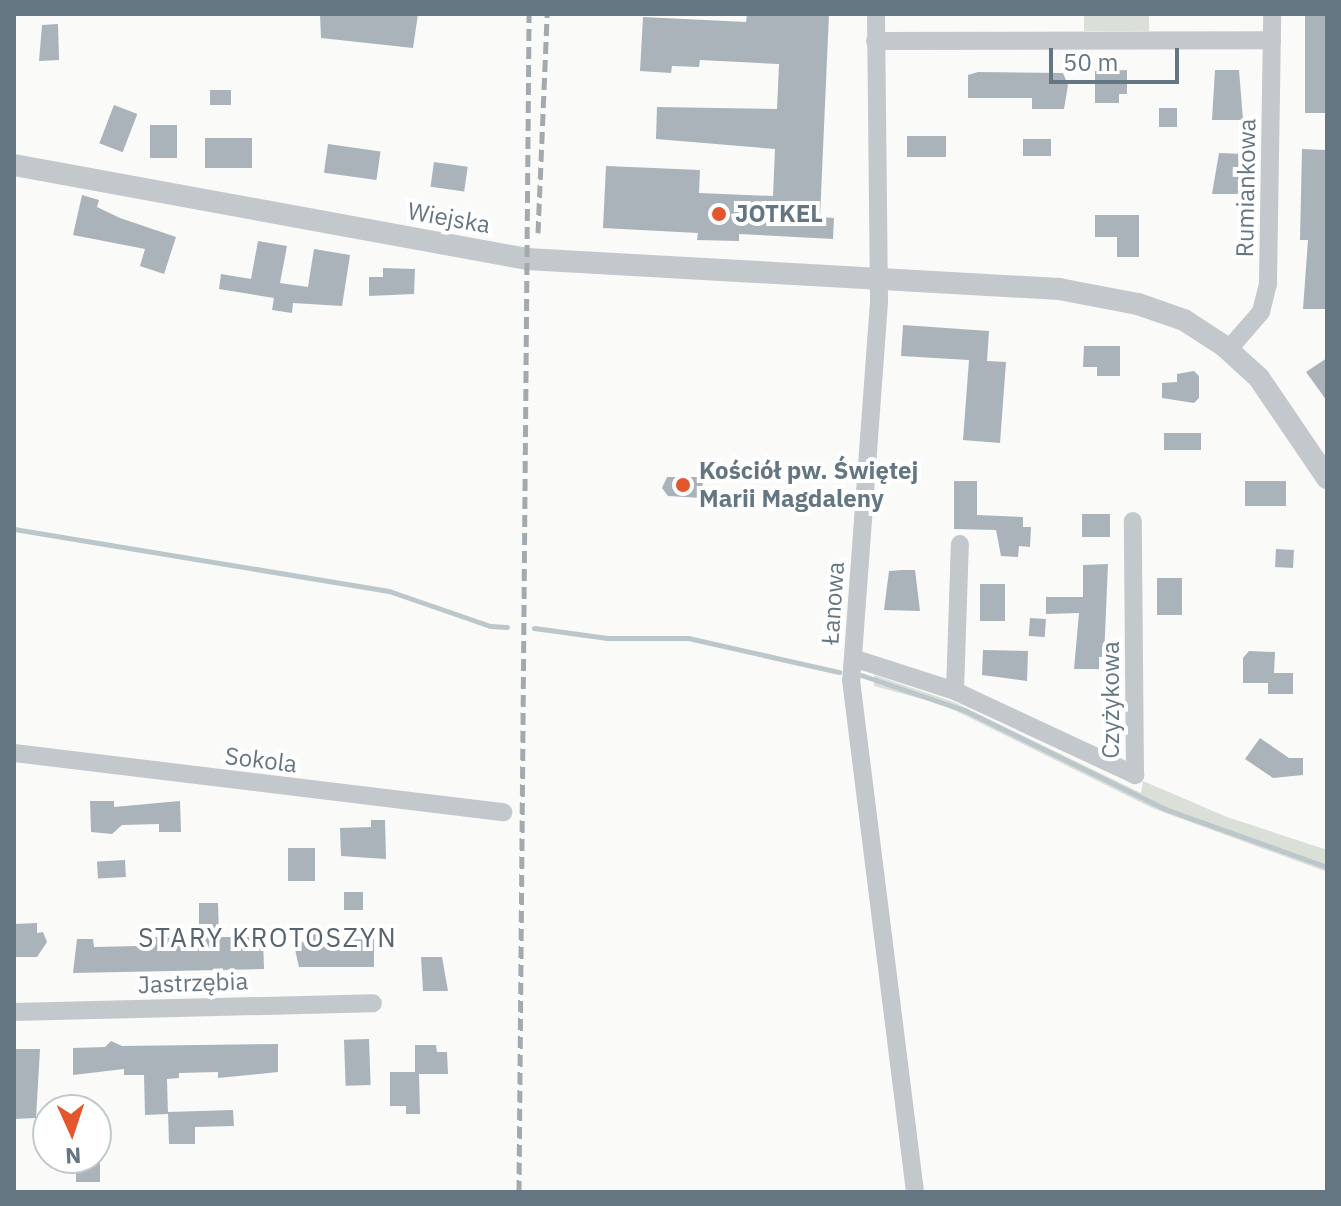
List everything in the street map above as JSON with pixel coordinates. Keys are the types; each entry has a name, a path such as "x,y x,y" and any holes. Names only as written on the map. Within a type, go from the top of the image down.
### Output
{"street":[{"name":"Łanowa","path":"876,14 879,279 853,696 915,1192"},
{"name":"Rumiankowa","path":"1228,350 1261,312 1268,283 1272,14"},
{"path":"875,41 1272,40"},
{"name":"Wiejska","path":"14,165 527,259 1059,289 1138,304 1184,320 1228,350 1276,400 1327,478"},
{"name":"Czyżykowa","path":"853,658 955,691 1135,775 1133,521"},
{"path":"955,691 960,544"},
{"name":"Sokola","path":"14,753 503,812"},
{"name":"Jastrzębia","path":"14,1012 373,1003"}],"shaded area":[{"path":"1084,14 1149,14 1149,31 1084,31"},
{"path":"874,675 954,702 1141,793 1143,781 1227,817 1327,850 1327,872 1152,808 944,705 874,686"}],"building":[{"path":"320,14 418,14 413,48 321,38"},
{"path":"747,14 829,14 820,217 834,218 833,239 739,234 739,241 697,240 698,233 603,228 606,166 700,170 699,193 773,196 775,149 656,139 657,107 777,109 779,64 700,60 699,67 672,66 671,73 640,71 643,17 746,22"},
{"path":"1305,14 1327,14 1327,113 1305,113"},
{"path":"58,24 59,60 39,61 42,25"},
{"path":"1127,70 1127,94 1119,94 1119,103 1095,103 1095,71"},
{"path":"1215,70 1239,70 1243,120 1212,120"},
{"path":"978,72 1063,73 1068,85 1064,109 1032,109 1032,98 968,98 968,75"},
{"path":"210,90 231,90 231,105 210,105"},
{"path":"114,105 137,114 123,152 99,143"},
{"path":"1159,108 1177,108 1177,127 1159,127"},
{"path":"150,125 177,125 177,158 150,158"},
{"path":"907,136 946,136 946,157 907,157"},
{"path":"205,138 252,138 252,168 205,168"},
{"path":"1023,139 1051,139 1051,156 1023,156"},
{"path":"328,144 380,151 376,180 324,173"},
{"path":"1302,149 1325,150 1327,309 1303,309 1308,240 1300,240"},
{"path":"1219,153 1245,154 1241,194 1212,194"},
{"path":"434,162 468,167 464,191 431,187"},
{"path":"82,195 99,200 97,207 120,218 176,237 164,274 140,266 145,249 73,235"},
{"path":"1095,215 1139,215 1139,257 1117,257 1117,237 1095,237"},
{"path":"258,241 287,246 280,283 308,287 314,249 350,255 342,306 293,303 292,313 272,310 274,298 219,289 221,274 251,279"},
{"path":"383,268 415,269 414,294 369,296 369,277 383,277"},
{"path":"903,325 989,331 987,361 1006,362 1000,443 963,440 969,360 901,356"},
{"path":"1084,346 1120,346 1120,376 1097,376 1097,367 1083,367"},
{"path":"1327,358 1327,401 1306,372"},
{"path":"1194,371 1199,376 1199,398 1194,403 1162,398 1162,383 1177,382 1177,374"},
{"path":"1164,433 1201,433 1201,450 1164,450"},
{"name":"Kościół pw. Świętej Marii Magdaleny","path":"667,477 703,477 702,498 668,496 662,488"},
{"path":"954,481 977,481 977,515 1023,517 1023,527 1031,527 1030,547 1019,546 1018,557 1001,556 996,530 954,529"},
{"path":"1245,481 1286,481 1286,506 1245,506"},
{"path":"1082,514 1110,514 1110,537 1082,537"},
{"path":"1276,549 1294,550 1293,568 1275,567"},
{"path":"1108,564 1104,657 1099,657 1099,669 1074,669 1079,613 1046,614 1046,597 1083,597 1083,565"},
{"path":"915,570 920,611 884,610 889,571"},
{"path":"1157,578 1182,578 1182,615 1157,615"},
{"path":"980,584 1005,584 1005,621 980,621"},
{"path":"1030,618 1046,619 1045,637 1029,636"},
{"path":"983,650 1028,651 1027,681 982,675"},
{"path":"1249,651 1275,652 1274,673 1293,673 1293,694 1268,694 1268,683 1243,683 1243,658"},
{"path":"1260,738 1289,758 1303,758 1303,775 1273,778 1245,759"},
{"path":"90,801 114,801 114,807 180,801 181,832 159,832 159,824 122,825 112,834 91,832"},
{"path":"371,820 385,820 386,859 341,856 340,828 371,827"},
{"path":"288,848 315,848 315,881 288,881"},
{"path":"125,860 126,877 98,878 97,861"},
{"path":"344,892 363,892 363,910 344,910"},
{"path":"199,903 218,903 219,937 263,937 264,969 73,973 77,939 93,939 94,947 138,946 138,941 154,937 199,939"},
{"path":"37,923 37,933 43,932 47,942 37,957 14,957 14,924"},
{"path":"305,933 321,933 321,940 374,939 374,967 299,967 294,945 305,941"},
{"path":"421,957 442,957 448,991 423,991"},
{"path":"369,1039 371,1085 346,1086 344,1040"},
{"path":"111,1041 122,1046 278,1044 278,1072 218,1078 218,1072 179,1073 179,1078 167,1079 168,1114 145,1115 144,1075 124,1075 124,1069 73,1075 73,1048 105,1047"},
{"path":"415,1045 436,1045 437,1052 447,1052 448,1074 419,1074 420,1114 406,1114 406,1106 390,1106 390,1072 415,1072"},
{"path":"14,1049 40,1049 37,1094 32,1094 32,1118 14,1119"},
{"path":"233,1110 234,1126 195,1127 195,1144 169,1144 168,1112"},
{"path":"76,1174 100,1174 100,1182 76,1182"}],"waterway":[{"path":"14,529 389,591 490,626 507,627"},
{"path":"534,628 607,638 688,638 839,672"},
{"path":"861,675 966,711 1165,809 1327,867"}],"railway":[{"path":"519,1192 529,14"},
{"path":"538,233 547,14"}],"place":[{"name":"JOTKEL","path":"719,214"},
{"name":"Kościół pw. Świętej Marii Magdaleny","path":"683,485"}],"district":[{"name":"STARY KROTOSZYN","path":"268,938"}]}
